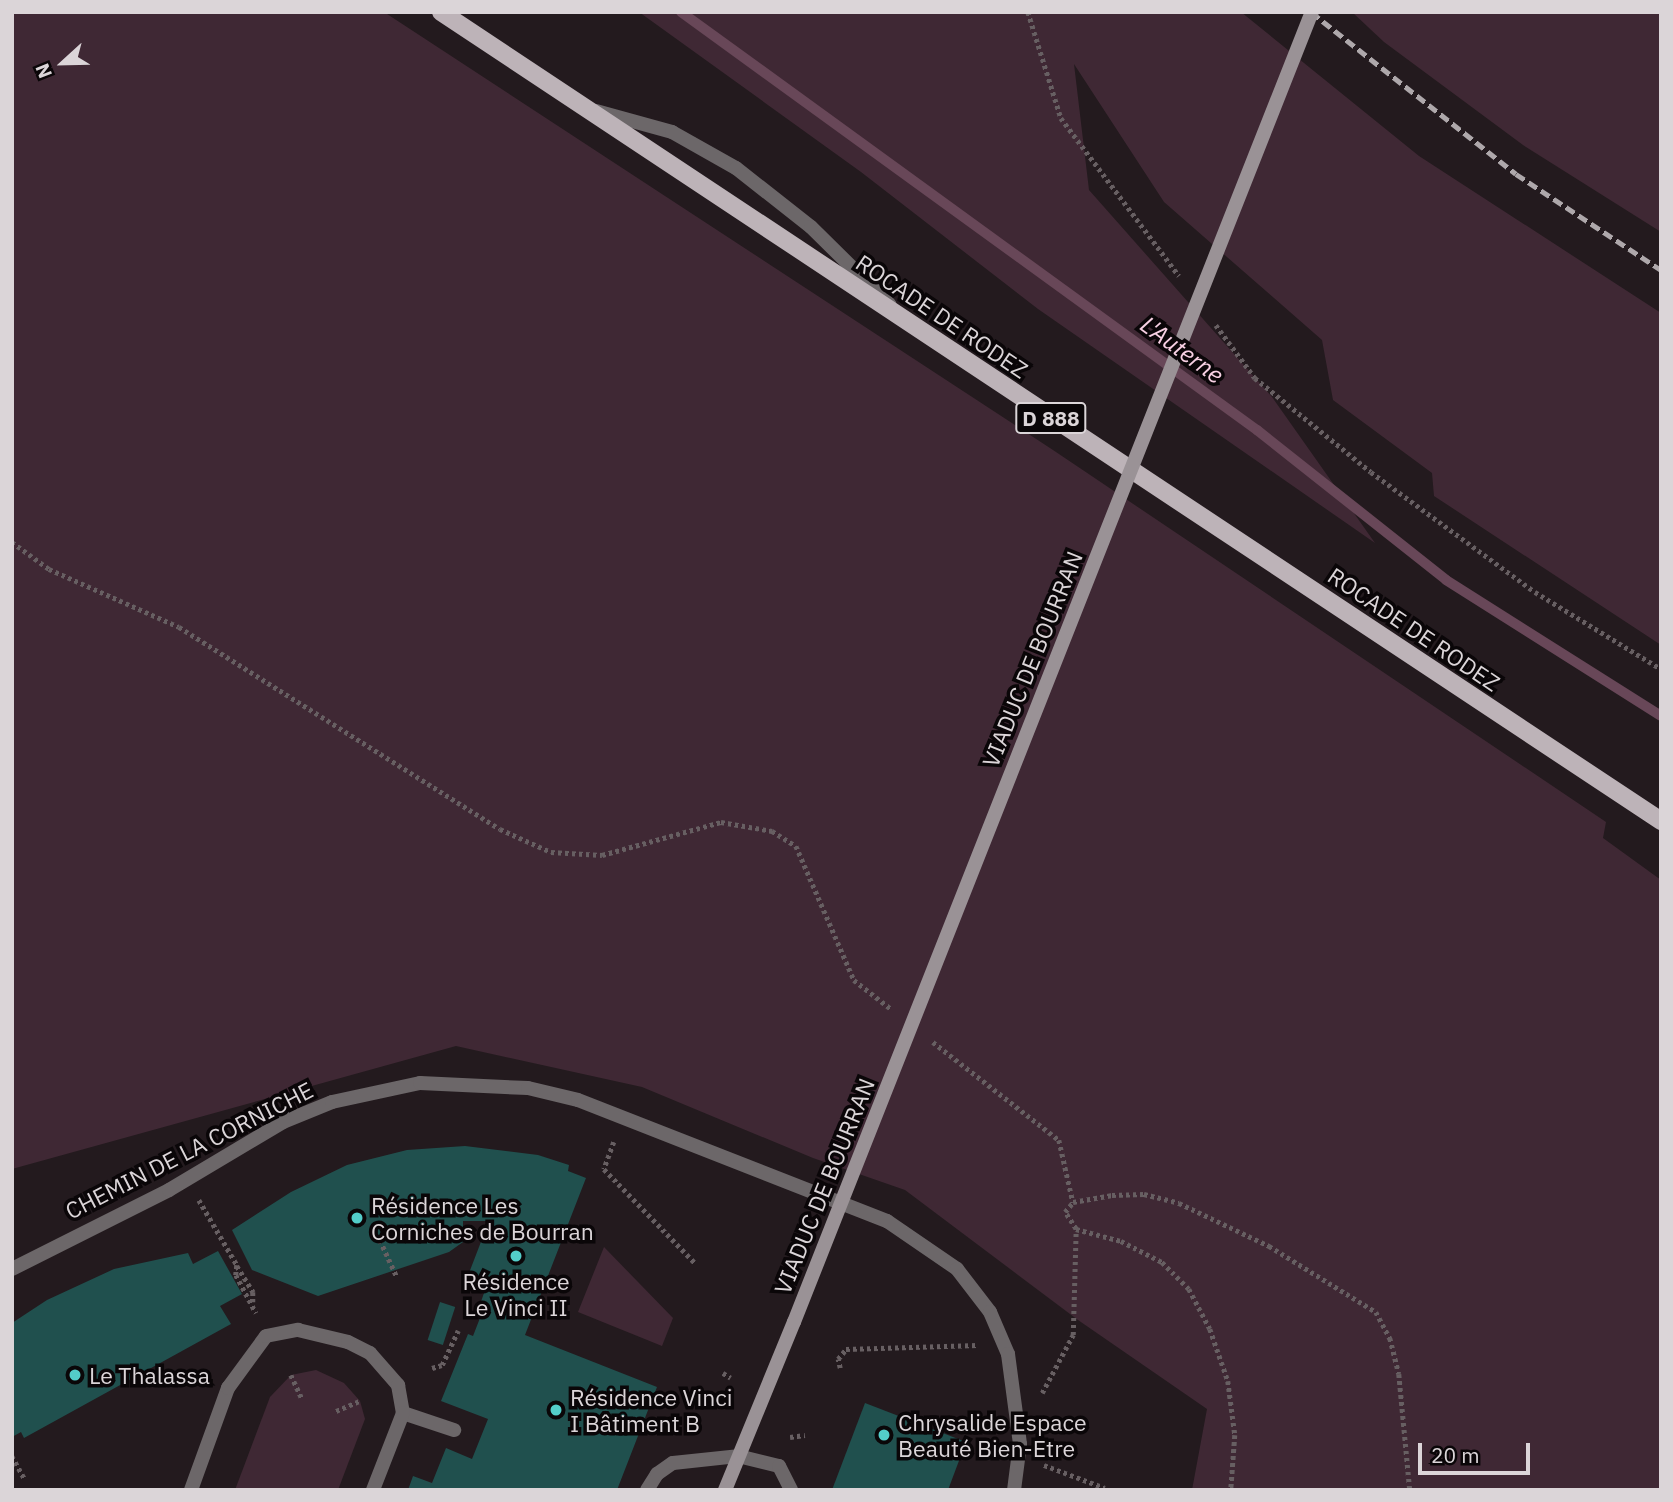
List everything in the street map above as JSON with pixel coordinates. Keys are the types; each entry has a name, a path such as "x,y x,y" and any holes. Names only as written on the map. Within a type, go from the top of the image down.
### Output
{"main road":[{"name":"ROCADE DE RODEZ","path":"441,12 1661,821"},
{"name":"VIADUC DE BOURRAN","path":"725,1490 794,1322 1312,12"}],"street":[{"path":"585,107 672,132 736,168 858,269 904,321"},
{"name":"CHEMIN DE LA CORNICHE","path":"12,1269 190,1178 283,1122 332,1102 420,1083 528,1088 623,1118 887,1221 957,1269 990,1312 1008,1354 1020,1444 1014,1490"},
{"path":"191,1490 228,1388 266,1336 298,1330 348,1342 370,1353 398,1385 403,1413 373,1490"},
{"path":"403,1413 453,1430"},
{"path":"647,1490 657,1474 673,1463 738,1456 779,1466 787,1474 791,1490"}],"path":[{"path":"1028,12 1061,118 1182,280"},
{"path":"1214,324 1255,378 1371,472 1535,592 1661,669"},
{"path":"12,542 49,569 179,627 500,830 551,852 601,855 721,822 772,831 796,846 854,980 897,1013"},
{"path":"929,1039 1059,1140 1073,1202"},
{"path":"623,1118 604,1169 695,1263"},
{"path":"190,1178 253,1292 253,1305"},
{"path":"1042,1388 1073,1335 1076,1229 1065,1212 1073,1202 1144,1194 1179,1203 1269,1246 1376,1312 1390,1339 1399,1374 1410,1490"},
{"path":"1076,1229 1121,1241 1152,1257 1189,1289 1210,1329 1228,1381 1235,1435 1231,1490"},
{"path":"380,1240 397,1278"},
{"path":"237,1265 236,1275 246,1293"},
{"path":"432,1368 442,1365 458,1330"},
{"path":"840,1368 838,1359 846,1349 971,1345"},
{"path":"723,1373 731,1378"},
{"path":"291,1376 302,1399"},
{"path":"337,1411 360,1401"},
{"path":"790,1437 805,1435"},
{"path":"12,1456 24,1478"},
{"path":"1045,1458 1044,1466 1105,1488"}],"shaded area":[{"path":"12,12 384,12 1053,450 1606,822 1603,838 1661,880 1661,1490 1192,1490 1207,1409 1078,1320 905,1190 813,1158 642,1087 456,1046 12,1169"},
{"path":"639,12 1241,12 1419,156 1661,313 1661,645 1434,496 1432,473 1333,400 1322,340 1164,202 1074,64 1089,190 1272,397 1375,543 1038,309 861,172"},
{"path":"1352,12 1661,12 1661,232 1523,145 1384,42"},
{"path":"604,1247 673,1318 662,1346 578,1312"},
{"path":"316,1370 344,1383 360,1401 365,1419 338,1490 235,1490 270,1397 291,1375"}],"building":[{"path":"465,1146 538,1155 569,1165 568,1171 586,1178 525,1335 657,1387 617,1490 408,1490 413,1476 432,1483 446,1448 472,1459 488,1419 441,1401 468,1334 473,1336 480,1318 476,1316 484,1293 464,1286 489,1221 463,1221 463,1242 449,1252 318,1296 252,1270 232,1230 291,1192 347,1165 407,1150"},
{"name":"Le Thalassa","path":"218,1251 242,1294 220,1306 231,1324 24,1438 21,1432 12,1437 12,1323 47,1300 114,1269 188,1253 193,1264"},
{"path":"440,1302 455,1307 443,1345 428,1340"},
{"path":"865,1403 966,1442 948,1490 832,1490"}],"waterway":[{"name":"L'Auterne","path":"681,12 1257,430 1446,580 1661,716"}],"railway":[{"path":"1311,12 1516,174 1661,270"}],"place":[{"name":"Résidence Les Corniches de Bourran","path":"357,1218"},
{"name":"Résidence Le Vinci II","path":"516,1256"},
{"name":"Le Thalassa","path":"75,1375"},
{"name":"Résidence Vinci I Bâtiment B","path":"556,1410"},
{"name":"Chrysalide Espace Beauté Bien-Etre","path":"884,1435"}]}
